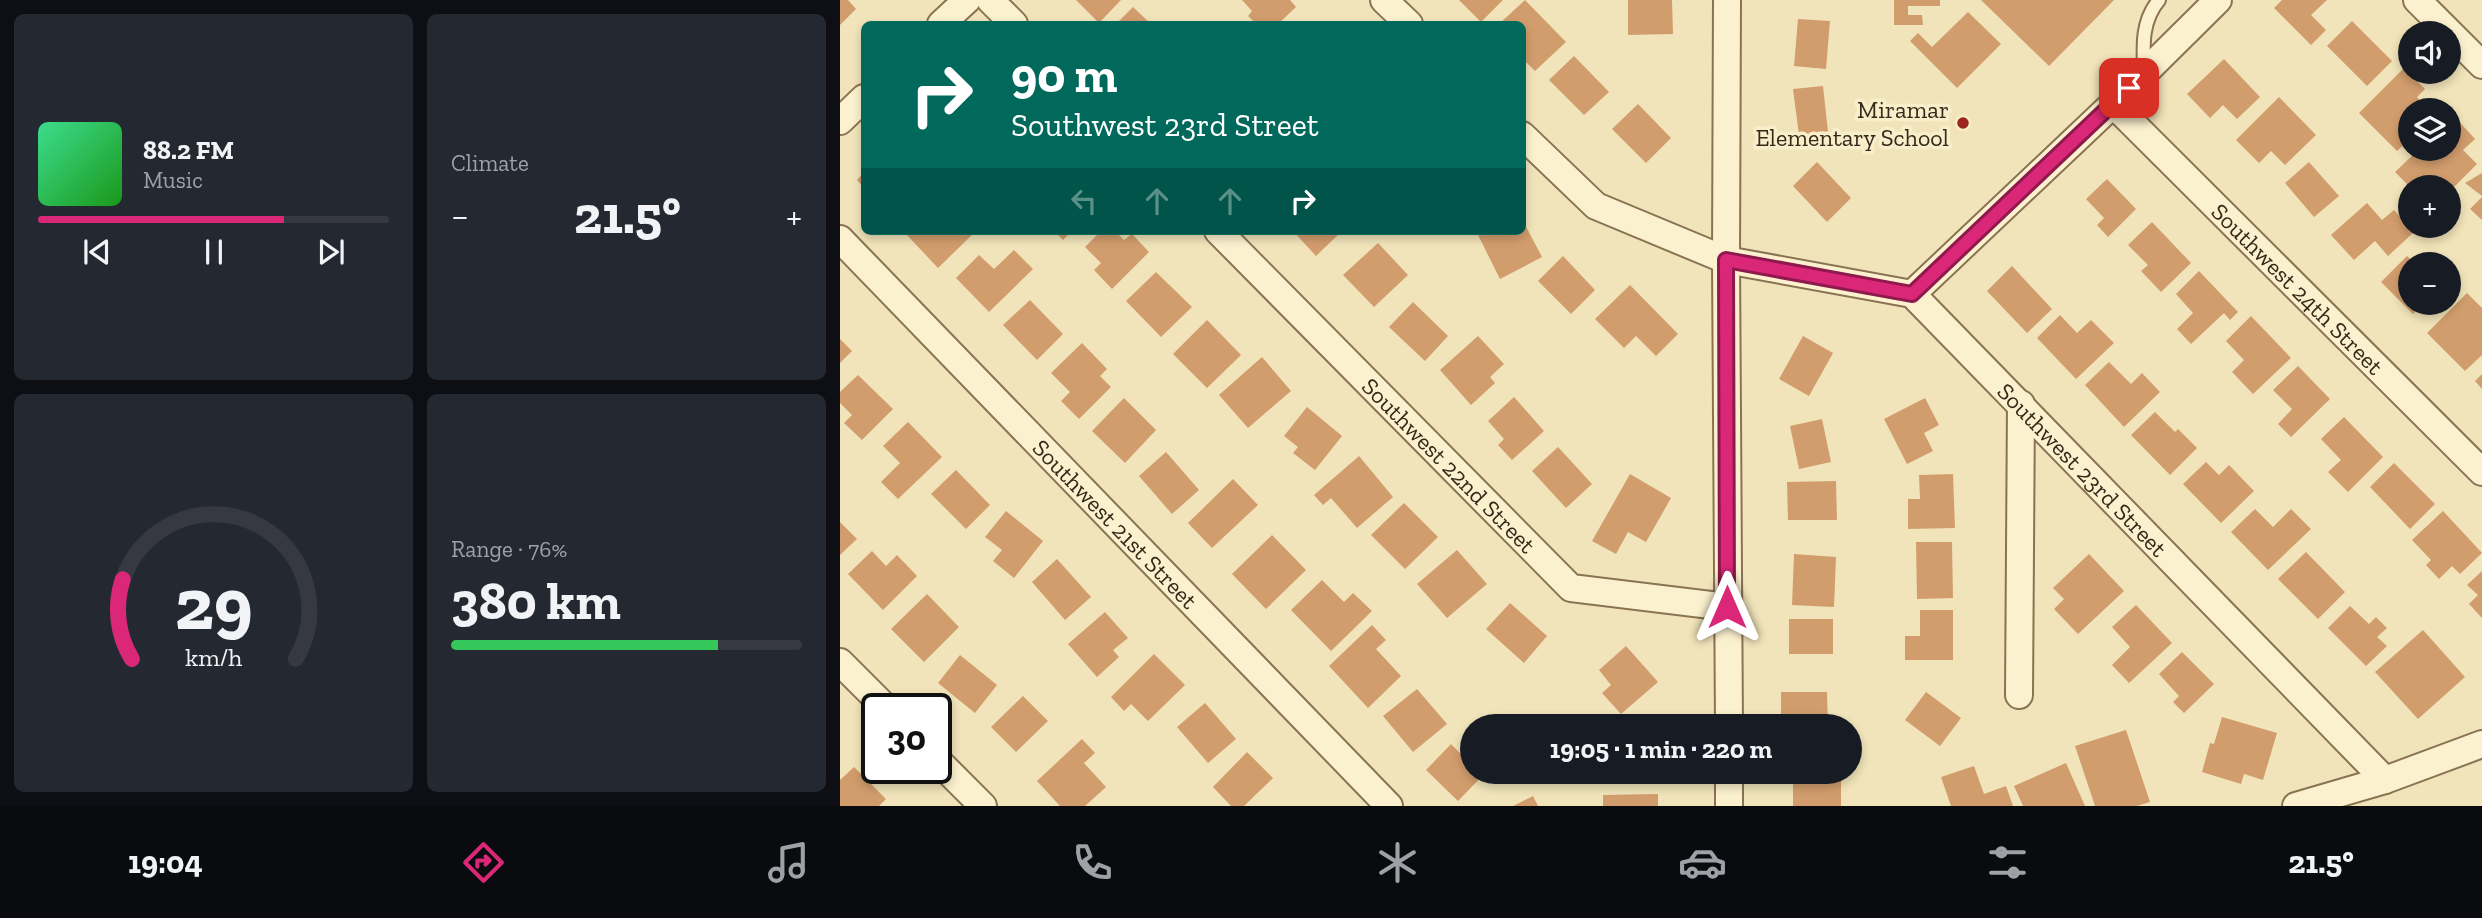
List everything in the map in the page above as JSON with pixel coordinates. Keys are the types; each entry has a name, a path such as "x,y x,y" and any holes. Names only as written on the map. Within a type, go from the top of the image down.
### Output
{"street":[{"path":"944,21 967,0"},
{"path":"990,0 1011,21"},
{"path":"1384,0 1406,21"},
{"path":"1727,0 1728,714"},
{"path":"1526,139 1596,206 1726,260 1912,294 2113,104 2218,0"},
{"path":"2417,0 2482,65"},
{"path":"840,121 861,101"},
{"name":"Southwest 24th Street","path":"2113,104 2482,472"},
{"name":"Southwest 22nd Street","path":"1222,235 1571,588 1727,607"},
{"name":"Southwest 21st Street","path":"840,239 1389,806"},
{"name":"Southwest 23rd Street","path":"1912,294 2385,780"},
{"path":"2019,695 2021,404"},
{"path":"840,662 871,693"},
{"path":"2296,806 2385,780 2482,744"},
{"path":"952,775 983,806"},
{"path":"1729,784 1729,806"}],"lane":[{"path":"2144,73 2142,42 2153,8 2159,0"}],"building":[{"path":"840,0 848,0 856,9 840,25"},
{"path":"1076,0 1121,0 1101,21 1097,21"},
{"path":"1242,0 1290,0 1296,7 1281,21 1253,21 1248,16 1252,11"},
{"path":"1459,0 1503,0 1482,21"},
{"path":"1525,0 1566,42 1535,71 1526,62 1526,21 1502,21"},
{"path":"1628,0 1672,0 1673,34 1628,35"},
{"path":"1894,0 1940,0 1940,6 1908,6 1908,15 1922,15 1923,25 1894,25"},
{"path":"1981,0 2114,0 2049,66"},
{"path":"2282,0 2327,0 2311,15 2326,30 2311,45 2274,8"},
{"path":"1133,7 1148,21 1119,21"},
{"path":"1968,12 2001,44 1957,88 1910,41 1918,33 1932,47"},
{"path":"1798,19 1830,21 1826,69 1794,66"},
{"path":"2352,21 2392,61 2367,86 2327,46"},
{"path":"1574,56 1609,92 1584,115 1549,80"},
{"path":"2224,59 2260,97 2237,119 2223,105 2210,118 2187,94"},
{"path":"2398,74 2398,84 2420,84 2425,89 2418,98 2398,98 2397,151 2359,113"},
{"path":"1823,86 1828,132 1799,135 1793,89"},
{"path":"2279,97 2316,135 2285,165 2271,151 2259,163 2236,140"},
{"path":"1638,104 1671,138 1646,163 1612,129"},
{"path":"2461,124 2475,139 2463,150 2477,164 2461,180 2461,175 2398,175 2395,172 2406,161 2461,161"},
{"path":"1817,162 1851,198 1827,222 1793,186"},
{"path":"2309,162 2339,196 2314,217 2285,183"},
{"path":"2482,173 2482,196 2465,183"},
{"path":"2107,179 2136,209 2108,237 2097,225 2104,218 2086,199"},
{"path":"2482,197 2482,220 2470,209"},
{"path":"2367,203 2382,220 2394,210 2398,214 2398,238 2408,238 2388,256 2375,241 2354,260 2331,235"},
{"path":"2152,222 2191,263 2161,292 2141,271 2148,265 2128,245"},
{"path":"1526,227 1542,257 1500,279 1478,235 1526,235"},
{"path":"907,235 972,235 938,268"},
{"path":"1097,235 1119,235 1124,240 1133,235 1149,252 1112,289 1094,270 1101,263 1085,247"},
{"path":"1297,235 1338,235 1316,256"},
{"path":"1378,243 1408,275 1374,307 1343,275"},
{"path":"1014,250 1033,269 989,312 956,278 979,255 994,269"},
{"path":"1563,256 1595,290 1571,314 1538,281"},
{"path":"2398,265 2398,299 2381,282"},
{"path":"2012,266 2052,309 2027,333 1987,291"},
{"path":"2199,271 2238,312 2230,320 2224,313 2191,344 2177,329 2193,313 2176,294"},
{"path":"1156,272 1192,307 1161,337 1126,301"},
{"path":"1630,285 1678,334 1656,356 1636,336 1624,348 1595,319"},
{"path":"2467,293 2482,308 2482,355 2465,371 2427,333 2445,315 2461,315 2461,299"},
{"path":"1030,300 1063,334 1037,360 1003,325"},
{"path":"1413,302 1448,336 1425,361 1389,327"},
{"path":"2060,315 2077,333 2091,320 2114,343 2076,379 2037,338"},
{"path":"2251,316 2291,358 2253,394 2232,372 2244,360 2226,341"},
{"path":"1207,320 1241,355 1207,388 1173,354"},
{"path":"1478,336 1504,364 1490,377 1495,383 1471,405 1440,370"},
{"path":"1803,336 1833,353 1809,396 1779,379"},
{"path":"840,339 852,351 840,363"},
{"path":"1082,343 1107,369 1100,376 1111,387 1079,419 1061,401 1070,392 1051,373"},
{"path":"1262,357 1291,391 1248,428 1219,395"},
{"path":"2109,362 2131,384 2142,373 2160,392 2124,427 2085,385"},
{"path":"2298,366 2330,399 2291,437 2278,424 2292,409 2273,390"},
{"path":"2482,374 2482,389 2475,381"},
{"path":"858,375 893,409 862,440 844,423 852,415 840,403 840,392"},
{"path":"1514,397 1544,431 1512,460 1498,445 1504,439 1488,421"},
{"path":"1124,398 1156,430 1125,463 1092,431"},
{"path":"1925,398 1939,425 1924,433 1933,451 1907,464 1884,419"},
{"path":"1307,407 1342,436 1315,470 1293,453 1298,447 1284,436"},
{"path":"2155,412 2175,432 2178,429 2197,448 2170,475 2131,435"},
{"path":"2344,417 2383,457 2348,492 2328,472 2341,460 2321,439"},
{"path":"1822,419 1831,462 1799,469 1790,426"},
{"path":"908,422 942,457 898,499 881,482 900,463 883,446"},
{"path":"1558,447 1592,484 1566,508 1532,471"},
{"path":"1166,452 1199,490 1172,514 1139,476"},
{"path":"1359,456 1393,497 1357,528 1331,498 1323,505 1314,495"},
{"path":"2206,462 2219,475 2229,465 2254,491 2221,523 2183,484"},
{"path":"2394,463 2435,504 2410,529 2370,487"},
{"path":"956,470 990,505 966,529 931,494"},
{"path":"1630,474 1671,498 1646,542 1628,532 1616,554 1592,541"},
{"path":"1953,474 1955,528 1908,529 1908,499 1920,499 1919,475"},
{"path":"1233,479 1258,505 1212,548 1188,523"},
{"path":"1836,481 1837,520 1788,520 1787,482"},
{"path":"1404,503 1438,537 1405,569 1371,535"},
{"path":"2255,509 2273,527 2291,509 2311,529 2268,570 2231,532"},
{"path":"1006,511 1043,541 1014,578 993,561 1002,550 985,537"},
{"path":"2443,511 2482,553 2460,574 2452,566 2439,579 2426,565 2431,560 2412,540"},
{"path":"840,522 857,539 840,555"},
{"path":"1272,535 1306,570 1266,609 1232,574"},
{"path":"1916,542 1952,542 1953,598 1917,599"},
{"path":"1457,550 1487,584 1447,618 1417,584"},
{"path":"872,551 886,566 897,555 917,576 883,610 848,574"},
{"path":"2306,552 2345,592 2318,619 2278,579"},
{"path":"1794,554 1836,557 1834,607 1792,605"},
{"path":"2089,554 2124,591 2078,634 2054,609 2064,599 2053,588"},
{"path":"1057,559 1091,597 1065,620 1032,582"},
{"path":"2482,571 2482,618 2469,604 2478,595 2467,585"},
{"path":"1322,580 1344,602 1353,593 1372,611 1331,651 1291,610"},
{"path":"927,594 959,627 924,662 891,629"},
{"path":"1510,603 1547,636 1524,663 1486,629"},
{"path":"2136,605 2172,643 2129,683 2112,665 2130,647 2112,627"},
{"path":"2350,606 2369,624 2376,617 2387,628 2377,637 2387,646 2366,666 2328,628"},
{"path":"1920,610 1953,610 1953,660 1905,660 1905,636 1920,636"},
{"path":"1105,612 1128,638 1113,650 1119,657 1097,677 1068,644"},
{"path":"1789,619 1833,619 1833,654 1789,654"},
{"path":"1372,625 1386,640 1376,649 1401,676 1368,708 1329,666"},
{"path":"2423,630 2465,677 2418,719 2375,672"},
{"path":"1626,646 1658,682 1621,714 1602,693 1611,685 1599,670"},
{"path":"2182,652 2214,684 2184,713 2173,702 2179,696 2159,674"},
{"path":"1154,654 1185,685 1148,721 1131,704 1124,711 1111,697"},
{"path":"960,655 997,685 975,713 938,683"},
{"path":"1417,689 1447,724 1413,752 1383,716"},
{"path":"1781,692 1827,692 1828,714 1781,714"},
{"path":"1926,692 1961,718 1940,746 1905,720"},
{"path":"1023,696 1048,721 1016,752 991,727"},
{"path":"1205,703 1236,739 1208,763 1177,727"},
{"path":"2222,717 2277,733 2263,780 2244,774 2241,784 2202,772 2210,743 2214,744"},
{"path":"2126,730 2150,802 2137,806 2095,806 2075,746"},
{"path":"1082,739 1095,753 1084,763 1106,787 1085,806 1060,806 1037,781"},
{"path":"1451,744 1460,753 1460,784 1474,784 1458,801 1426,770"},
{"path":"1247,752 1273,778 1244,806 1231,806 1213,787"},
{"path":"2066,763 2085,806 2023,806 2014,786"},
{"path":"1974,766 1984,794 2006,786 2013,806 1951,806 1941,777"},
{"path":"854,767 861,774 861,784 871,784 886,799 879,806 840,806 840,780"},
{"path":"1793,784 1841,784 1841,806 1793,806"},
{"path":"1658,794 1658,806 1603,806 1603,795"},
{"path":"1533,796 1538,806 1513,806"}],"place":[{"name":"Miramar Elementary School","path":"1963,123"}],"route":[{"path":"1727,607 1726,260 1912,294 2129,88"}]}
